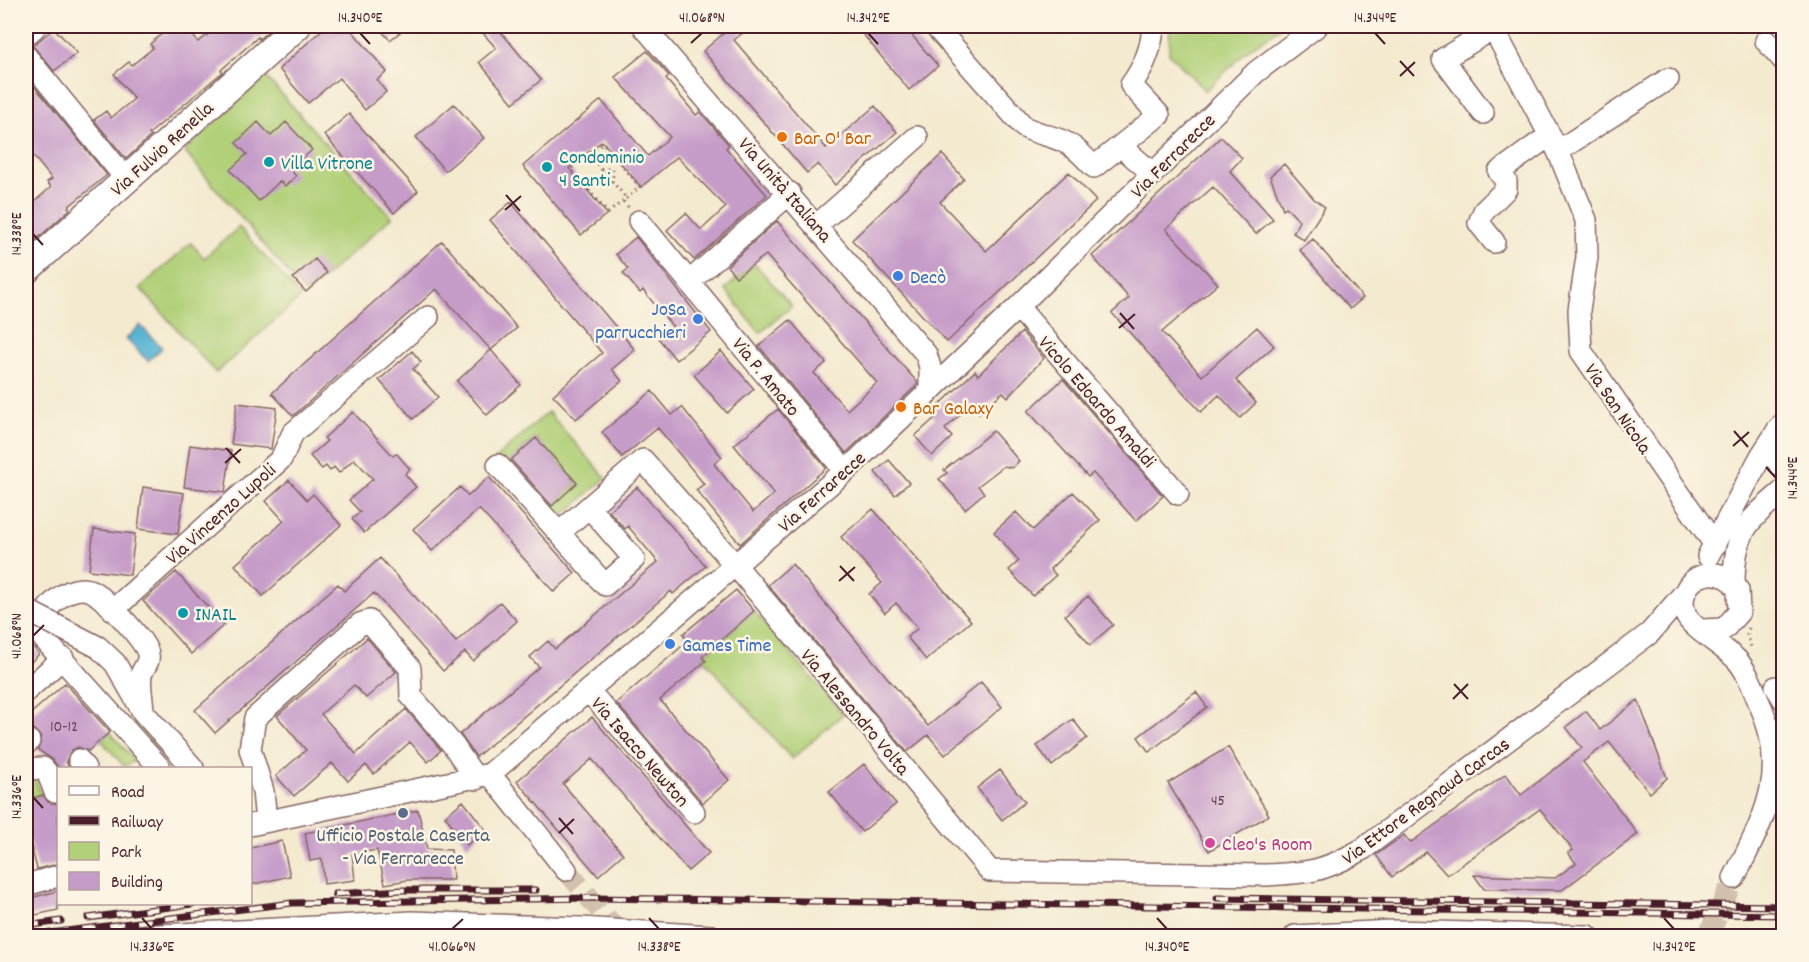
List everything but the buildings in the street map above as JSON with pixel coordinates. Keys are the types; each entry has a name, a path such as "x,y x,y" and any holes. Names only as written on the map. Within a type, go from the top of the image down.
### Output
{"main road":[{"path":"26,31 32,26"},
{"name":"Via Fulvio Renella","path":"26,270 297,26"}],"street":[{"name":"Via Unità Italiana","path":"644,26 790,193 926,354"},
{"path":"935,26 1024,127 1043,137 1059,139 1073,147 1094,167 1159,115 1131,85 1140,72 1152,41 1153,26"},
{"name":"Via Ferrarecce","path":"258,823 483,776 736,566 845,471 1018,307 1256,72 1317,26"},
{"path":"1482,113 1443,59 1493,27"},
{"name":"Via San Nicola","path":"1493,27 1554,143 1586,220 1587,257 1579,310 1581,351 1715,545"},
{"path":"1766,41 1784,61"},
{"path":"26,56 126,179"},
{"path":"1494,242 1479,223 1484,211 1506,189 1506,182 1499,172 1668,79"},
{"path":"817,225 917,137"},
{"path":"1121,146 1154,174"},
{"path":"690,281 790,193"},
{"name":"Via P. Amato","path":"639,221 845,471"},
{"name":"Vicolo Edoardo Amaldi","path":"1018,307 1178,495"},
{"name":"Via Vincenzo Lupoli","path":"113,610 281,459 293,433 428,316"},
{"path":"926,354 946,361 961,361"},
{"path":"926,354 930,367 930,390"},
{"path":"1781,426 1772,451 1784,469"},
{"name":"Via Ettore Regnaud Carcas","path":"977,857 990,871 1264,875 1310,872 1334,866 1371,842 1650,633 1689,586 1715,545 1761,456 1781,426"},
{"name":"Via Alessandro Volta","path":"589,507 643,460 736,566 977,857"},
{"path":"498,465 605,585 634,559 589,507 559,533"},
{"path":"1738,662 1736,619 1741,605 1734,584 1735,552 1738,540 1758,513 1784,490"},
{"path":"1734,584 1715,574 1707,574 1689,586 1683,608 1699,628 1738,662 1764,712 1770,734 1774,783 1756,834 1734,878"},
{"path":"127,673 148,663 148,652 97,594 87,589 72,590 56,600 46,611 40,625 43,638 159,767"},
{"path":"26,610 98,647 127,673 143,712 192,767"},
{"path":"1650,633 1699,628 1724,629 1736,619"},
{"path":"258,823 263,791 250,749 255,718 360,624 369,621 410,668 411,696 566,870"},
{"path":"26,691 63,658"},
{"path":"125,727 127,673"},
{"name":"Via Isacco Newton","path":"588,690 694,812"},
{"path":"125,727 131,715 143,712"},
{"path":"26,769 43,768 55,785"},
{"path":"27,879 57,876"},
{"path":"144,936 412,922 580,928 711,936"},
{"path":"1295,936 1389,934 1588,936"}],"path":[{"path":"603,143 621,165 640,187 608,213 572,169 603,143"},
{"path":"589,155 603,171 602,180 589,190"},
{"path":"603,171 609,168 613,170 621,165"},
{"path":"602,180 604,183 612,181 615,175 613,170"},
{"path":"612,181 639,221"}],"green space":[{"path":"1170,26 1282,26 1249,49 1205,91 1169,53"},
{"path":"265,76 392,217 306,294 184,151"},
{"path":"239,227 301,297 216,373 140,288 191,243 204,258"},
{"path":"755,264 792,306 760,333 725,289"},
{"path":"548,412 606,478 559,519 550,508 577,483 536,438 503,467 495,459"},
{"path":"754,611 843,714 792,759 702,657"},
{"path":"139,719 182,767 171,767 133,724"},
{"path":"110,732 135,761 124,766 101,740"},
{"path":"34,773 41,795 26,800 26,775"}],"water":[{"path":"140,325 162,348 148,361 126,339"}],"tunnel":[{"path":"566,870 622,936"},
{"path":"1708,936 1734,878"}],"railway":[{"path":"335,894 403,890 536,890"},
{"path":"26,936 292,903 594,898 1784,915"},
{"path":"1217,898 1784,906"},
{"path":"88,918 185,905"},
{"path":"26,926 61,921"}],"place":[{"name":"Bar O' Bar","path":"782,137"},
{"name":"Villa Vitrone","path":"269,162"},
{"name":"Condominio 4 Santi","path":"547,167"},
{"name":"Decò","path":"898,276"},
{"name":"JoSa parrucchieri","path":"698,319"},
{"name":"Bar Galaxy","path":"901,407"},
{"name":"INAIL","path":"183,613"},
{"name":"Games Time","path":"670,644"},
{"name":"Ufficio Postale Caserta - Via Ferrarecce","path":"403,813"},
{"name":"Cleo's Room","path":"1210,843"}]}
